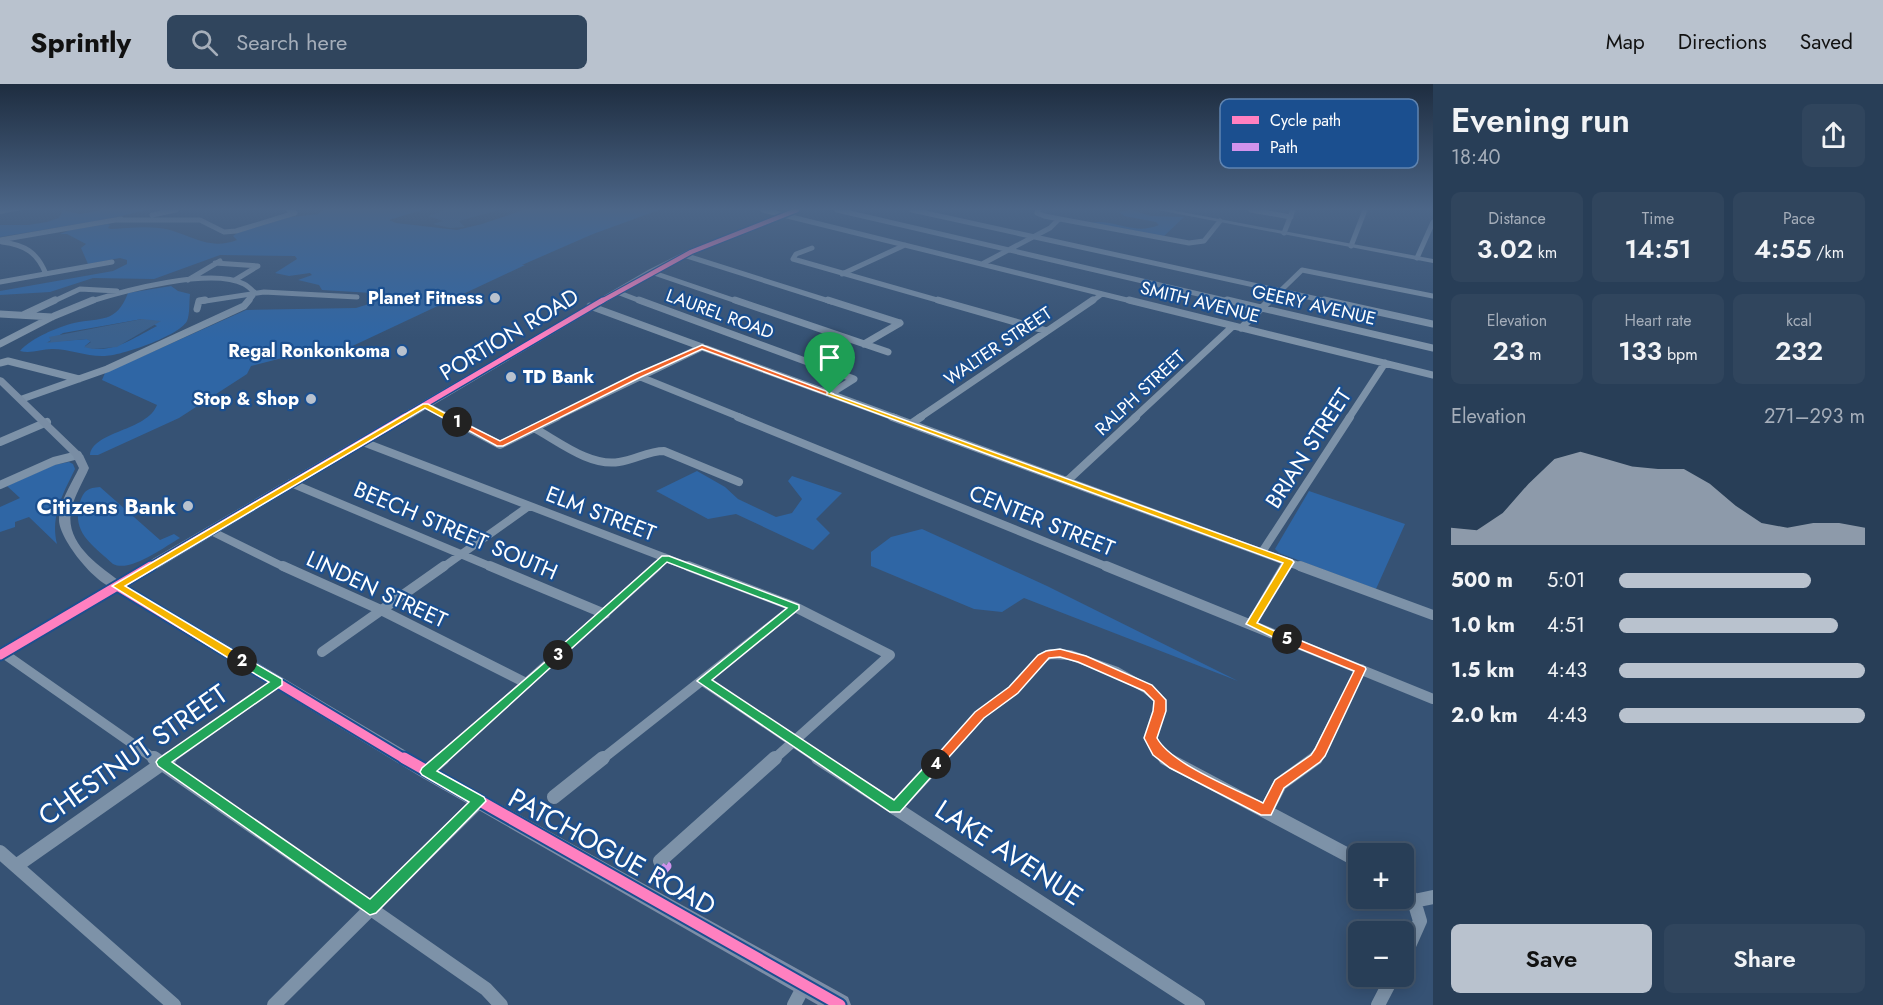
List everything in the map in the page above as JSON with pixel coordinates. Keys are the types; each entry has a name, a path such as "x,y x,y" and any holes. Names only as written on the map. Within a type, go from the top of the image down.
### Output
{"main road":[{"name":"PORTION ROAD","path":"2,654 590,306 689,253"},
{"name":"PATCHOGUE ROAD","path":"117,586 427,772 840,1005"}],"street":[{"path":"36,253 46,274"},
{"path":"799,253 793,259 1047,331"},
{"path":"842,274 888,253"},
{"name":"SMITH AVENUE","path":"937,253 1431,376"},
{"path":"982,264 1003,253"},
{"name":"GEERY AVENUE","path":"1022,253 1433,348"},
{"path":"1107,253 1433,324"},
{"path":"1389,253 1433,261"},
{"path":"1417,258 1419,253"},
{"path":"684,255 900,323 864,344"},
{"path":"187,280 222,259"},
{"path":"0,282 112,262"},
{"path":"215,263 258,266 235,280"},
{"name":"RALPH STREET","path":"1067,481 1237,327 1262,309 1302,270 1433,296"},
{"path":"651,272 888,352"},
{"path":"0,344 83,303 119,292 187,280 235,280 249,285 255,293"},
{"path":"22,315 80,289 119,292"},
{"name":"LAUREL ROAD","path":"617,291 854,379 830,394"},
{"path":"22,399 52,391 244,306 255,293"},
{"path":"197,309 199,301 255,293 357,297"},
{"name":"WALTER STREET","path":"912,423 1102,294"},
{"path":"590,306 1433,615"},
{"path":"0,314 54,318"},
{"path":"425,405 500,444 638,375 702,347"},
{"path":"0,363 8,362 80,379"},
{"name":"BRIAN STREET","path":"1262,552 1385,363"},
{"name":"CENTER STREET","path":"638,375 1433,699"},
{"path":"0,380 47,422 78,455 84,468 65,514 66,528 75,548 90,564 117,586"},
{"path":"0,442 47,422"},
{"path":"534,428 600,461 622,462 651,452 664,451 739,482"},
{"name":"ELM STREET","path":"363,442 795,607 890,655 793,742"},
{"path":"0,485 54,461 78,455"},
{"name":"BEECH STREET SOUTH","path":"291,483 605,614"},
{"path":"322,652 529,506"},
{"name":"LINDEN STREET","path":"211,531 317,583 381,610 526,683"},
{"path":"427,772 666,558"},
{"path":"1251,624 1288,562"},
{"path":"554,797 795,607"},
{"path":"895,808 980,715 1014,690 1046,655 1060,653 1082,658 1148,688 1160,700 1160,711 1150,738 1158,751 1175,764 1348,855"},
{"path":"2,654 163,762 486,989 501,1005"},
{"path":"1266,811 1280,784 1316,759 1361,669"},
{"name":"LAKE AVENUE","path":"703,681 1198,1005"},
{"name":"CHESTNUT STREET","path":"16,866 278,682"},
{"path":"660,861 793,742"},
{"path":"274,1005 479,801"},
{"path":"0,852 174,1005"},
{"path":"1414,934 1420,921 1414,901 1433,897"},
{"path":"794,1005 804,985"},
{"path":"1378,1005 1387,987"}],"shaded area":[{"path":"83,253 550,253 344,350 332,354 290,356 251,366 247,374 179,418 98,455 90,455 93,447 100,441 143,420 157,405 102,380 105,373 246,310 356,308 372,303 377,296 372,293 322,290 319,285 298,280 312,275 310,273 289,276 275,273 297,259 295,256 220,255 154,279 93,278 50,292 0,295 0,291 113,271 127,264 127,260 120,258 88,264"},
{"path":"171,286 178,291 190,294 187,321 182,327 161,339 110,355 96,356 58,349 20,351 38,337 53,330 113,315 128,293","holes":["142,319 157,326 122,344 104,349 85,346 91,341 87,339 48,342 63,333"]},
{"path":"142,319 161,321 117,347 93,349 84,347 91,342 87,339 46,343 51,341 49,337"},
{"path":"69,462 75,469 56,515 57,544 29,517 15,522 15,527 0,532 0,507 20,498 7,486 54,465"},
{"path":"697,471 725,487 738,499 776,517 792,513 802,499 788,481 792,476 842,493 816,519 830,533 813,550 736,514 708,519 656,491"},
{"path":"100,487 160,540 174,534 180,538 137,562 120,566 113,564 85,537 78,522 83,495 89,489"},
{"path":"1309,491 1405,524 1376,589 1279,553 1275,549"},
{"path":"922,529 1047,586 1238,681 1024,598 1002,612 974,609 871,566 871,552 891,537"}],"marked path":[{"path":"656,879 667,866 660,861"}],"cycle path":[{"path":"0,655 651,272 689,253"},
{"path":"117,586 427,772 840,1005"}],"place":[{"name":"Planet Fitness","path":"495,298"},
{"name":"Regal Ronkonkoma","path":"402,351"},
{"name":"TD Bank","path":"511,377"},
{"name":"Stop & Shop","path":"311,399"},
{"name":"Citizens Bank","path":"188,506"}],"route":[{"path":"702,347 830,394 1288,562 1251,624 1361,669 1316,759 1280,784 1266,811 1175,764 1158,751 1150,738 1161,706 1160,700 1148,688 1140,682 1082,658 1060,653 1046,655 1042,658 1014,690 980,715 895,808 703,681 795,607 666,558 427,772 479,801 370,908 163,762 278,682 117,586 425,405 500,444 638,375 702,347"}]}
